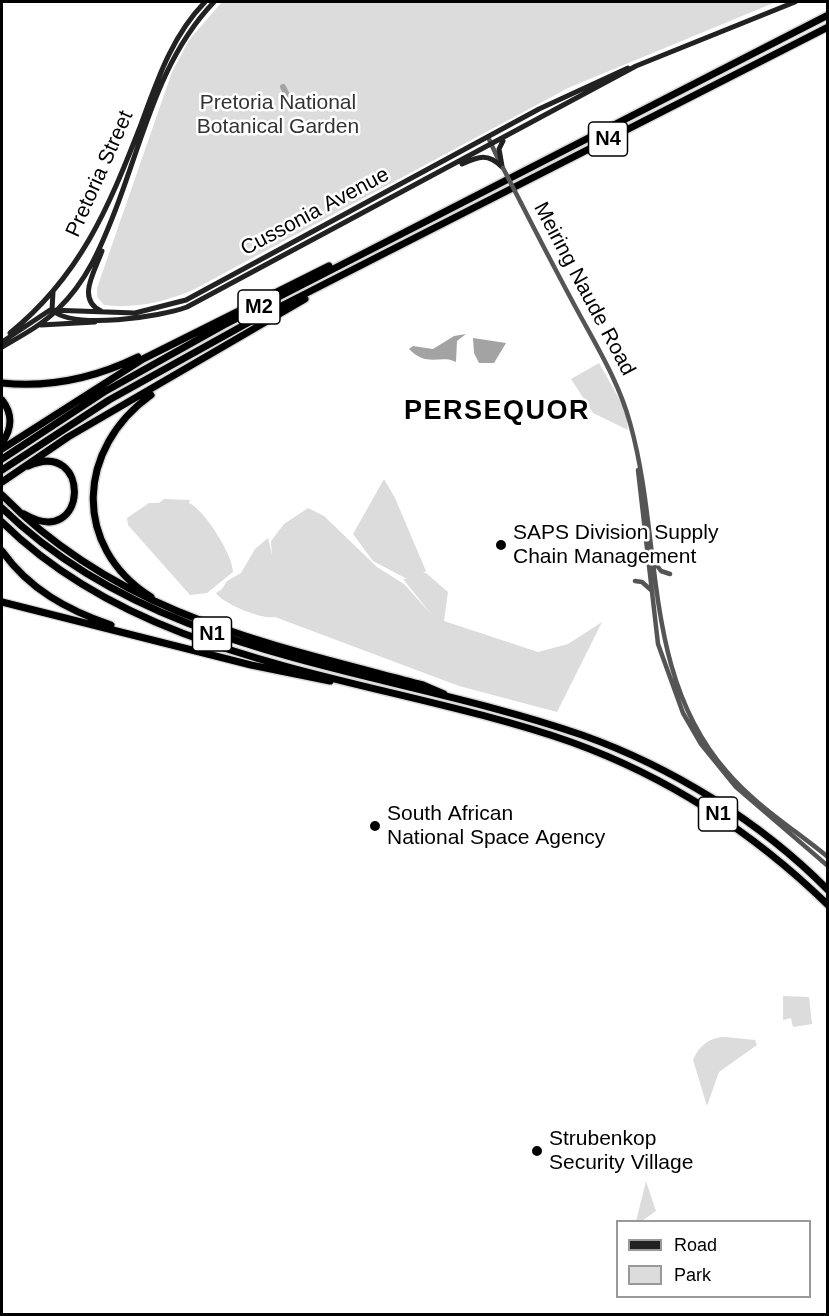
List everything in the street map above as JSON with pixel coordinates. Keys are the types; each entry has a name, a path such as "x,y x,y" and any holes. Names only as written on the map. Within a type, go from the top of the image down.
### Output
{"highway":[{"name":"N4","path":"525,171 828,15"},
{"name":"N4","path":"389,251 828,27"},
{"path":"2,383 36,384 90,376 118,366 525,171"},
{"name":"M2","path":"2,459 104,392 186,345 525,171"},
{"path":"2,482 68,437 389,251"},
{"name":"M2","path":"2,470 147,378 389,251"},
{"path":"2,449 120,372 209,324"},
{"path":"190,368 139,404 117,426 100,458 93,498 100,535 120,571 147,595 193,619"},
{"path":"2,400 8,409 10,421 8,433 2,443"},
{"path":"2,482 31,465 48,462 67,470 76,490 73,505 68,512 58,519 47,522 27,515 3,496"},
{"path":"3,496 40,532 86,565 146,599 193,619 423,685 451,698"},
{"name":"N1","path":"2,508 44,544 89,576 173,619 247,644 582,735 665,772 744,820 774,842 828,890"},
{"name":"N1","path":"2,522 67,574 160,625 203,642 555,737 648,775 738,829 777,858 828,905"},
{"path":"2,551 34,586 64,606 170,644"},
{"path":"2,602 428,706 444,706"}],"main road":[{"name":"Pretoria Street","path":"2,341 53,292 78,260 98,227 171,47 205,2"},
{"name":"Pretoria Street","path":"55,311 89,271 109,227 175,52 214,2"},
{"name":"Cussonia Avenue","path":"55,311 145,312 186,300 586,86 795,2"},
{"name":"Cussonia Avenue","path":"105,320 148,318 187,307 636,66"},
{"path":"502,168 500,145 517,131"},
{"path":"444,170 483,156 493,158 502,168"},
{"path":"107,313 92,305 87,294 109,227"},
{"path":"53,292 55,311"},
{"path":"55,311 66,317 105,320"},
{"path":"2,347 38,326 55,311"},
{"path":"2,341 55,311"},
{"path":"38,326 105,320"}],"street":[{"name":"Meiring Naude Road","path":"488,137 502,168 614,380 630,423 666,650 681,697 695,728 715,758 744,790 828,857"},
{"name":"Meiring Naude Road","path":"638,462 651,590 664,664 679,705 701,744 722,773 748,800 828,866"},
{"path":"652,558 659,569 670,574"},
{"path":"635,581 642,582 651,590"}],"green space":[{"name":"Pretoria National Botanical Garden","path":"222,2 776,2 568,88 191,291 148,304 104,305 97,297 97,288 172,72 189,40"},
{"path":"599,363 626,411 628,430 593,413 571,379"},
{"path":"384,479 395,498 426,571 423,573 426,573 448,592 444,621 538,652 568,644 602,622 557,712 459,686 275,617 262,616 244,610 226,602 216,593 227,581 241,573 255,549 268,538 272,555 271,541 284,524 308,508 324,516 377,567 404,584 432,615 403,579 407,579 373,561 353,534"},
{"path":"164,499 190,500 189,503 210,523 223,544 233,572 207,593 190,595 128,525 127,518 149,503 159,503"},
{"path":"783,996 809,997 812,1024 793,1027 791,1018 783,1020"},
{"path":"715,1038 755,1040 757,1045 719,1072 707,1106 693,1060 698,1050 706,1043"},
{"path":"646,1181 656,1211 643,1220 636,1220"}],"shaded area":[{"path":"466,334 457,341 456,362 422,358 409,349 413,346 433,349 454,336"},
{"path":"473,338 506,343 494,363 479,363 474,353"}],"waterway":[{"path":"283,87 290,101"}],"place":[{"name":"SAPS Division Supply Chain Management","path":"501,545"},
{"name":"South African National Space Agency","path":"375,826"},
{"name":"Strubenkop Security Village","path":"537,1151"}],"district":[{"name":"PERSEQUOR","path":"497,412"}]}
